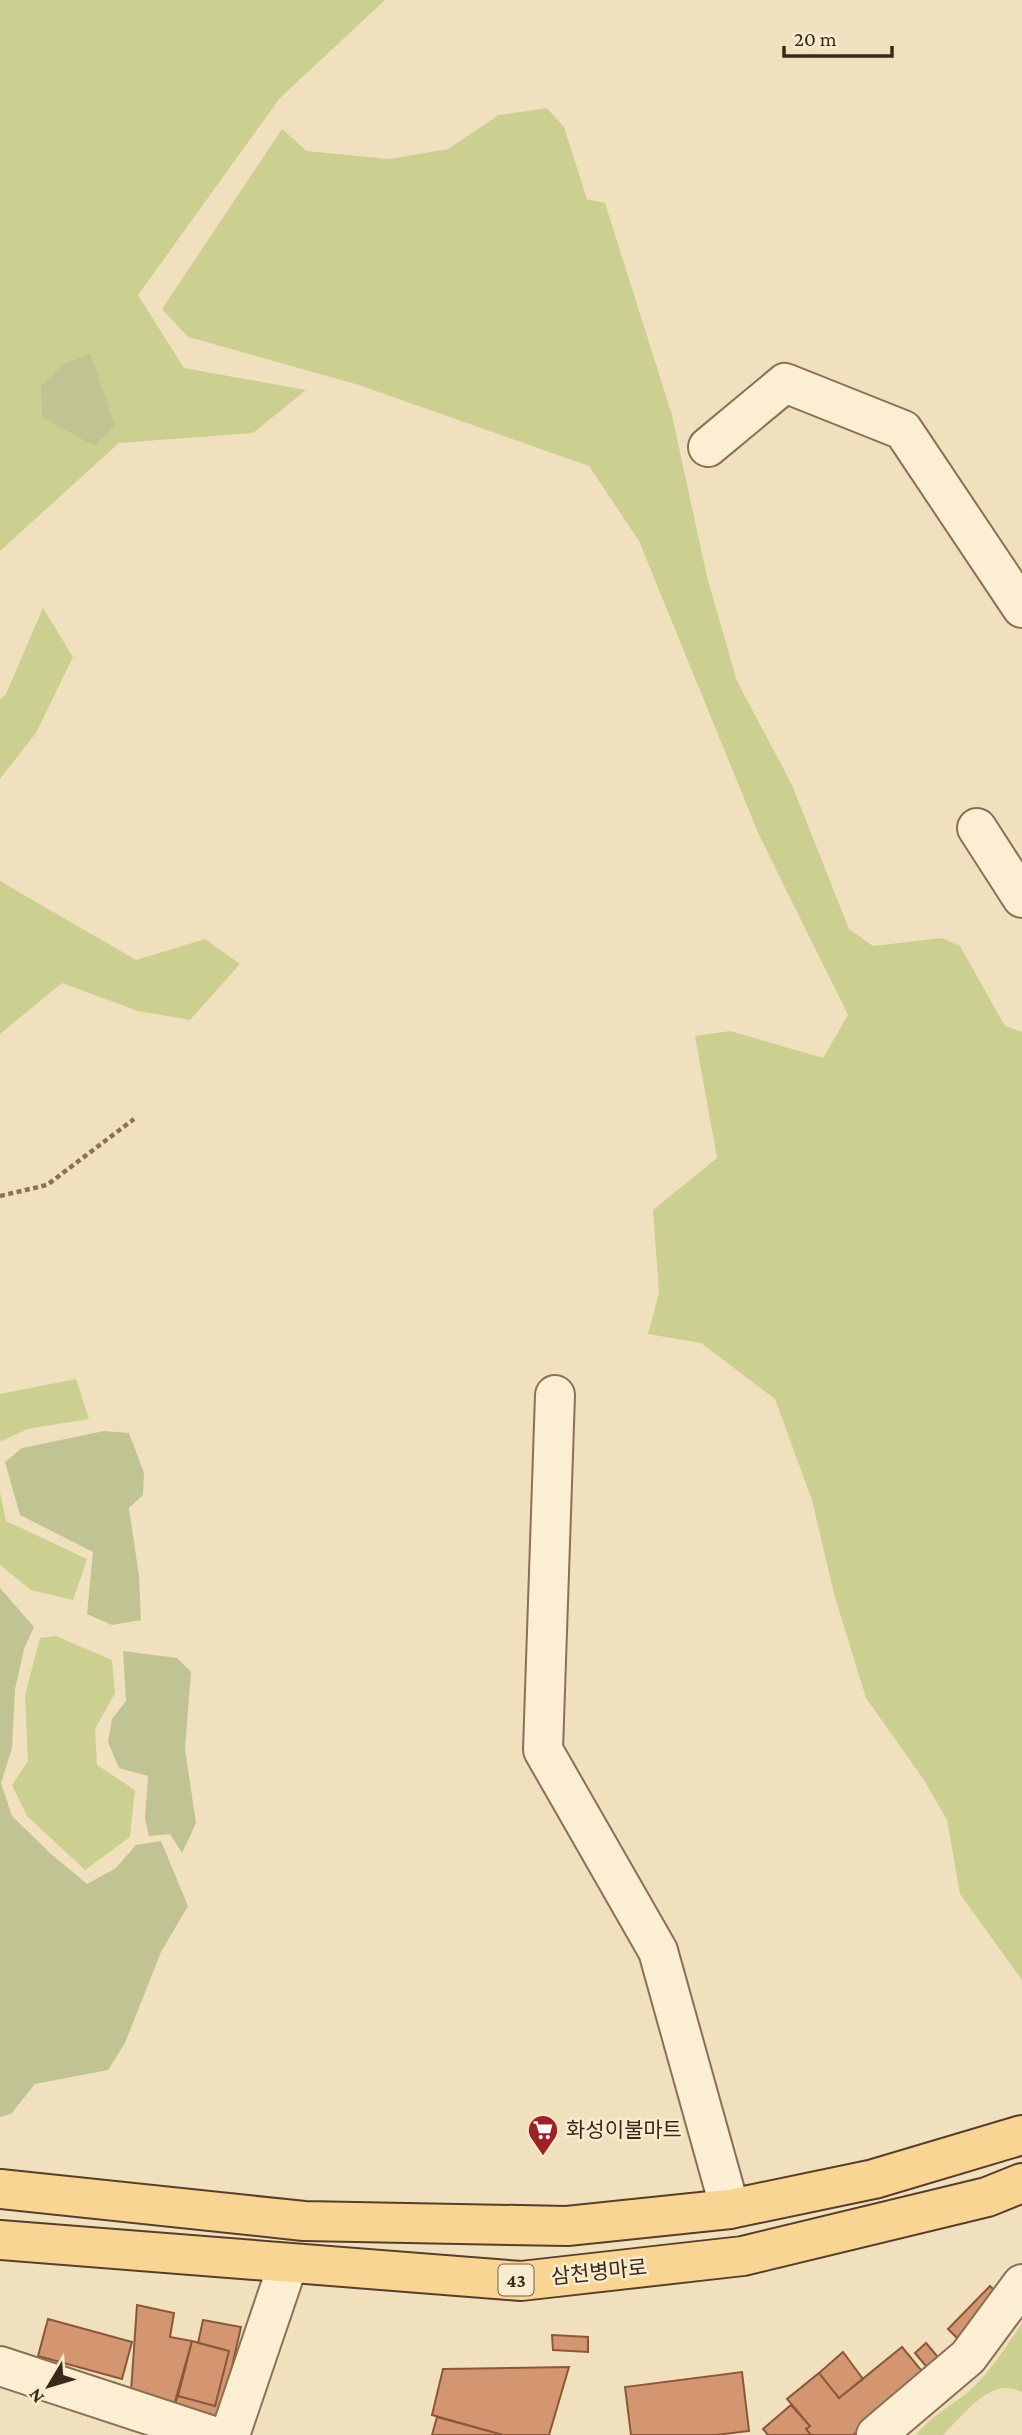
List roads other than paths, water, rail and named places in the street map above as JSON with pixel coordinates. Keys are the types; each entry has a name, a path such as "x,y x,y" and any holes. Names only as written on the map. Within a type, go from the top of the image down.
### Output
{"main road":[{"path":"0,2189 304,2221 567,2226 730,2209 874,2179 1022,2136"},
{"name":"삼천병마로","path":"0,2240 521,2281 743,2256 987,2197 1022,2183"}],"street":[{"path":"708,447 785,383 903,430 1022,608"},
{"path":"976,828 1022,898"},
{"path":"555,1395 543,1750 658,1951 730,2209"},
{"path":"230,2435 288,2264"},
{"path":"876,2435 968,2357 1022,2284"},
{"path":"0,2366 142,2424 210,2435"}],"place":[{"name":"화성이불마트","path":"543,2157"}]}
